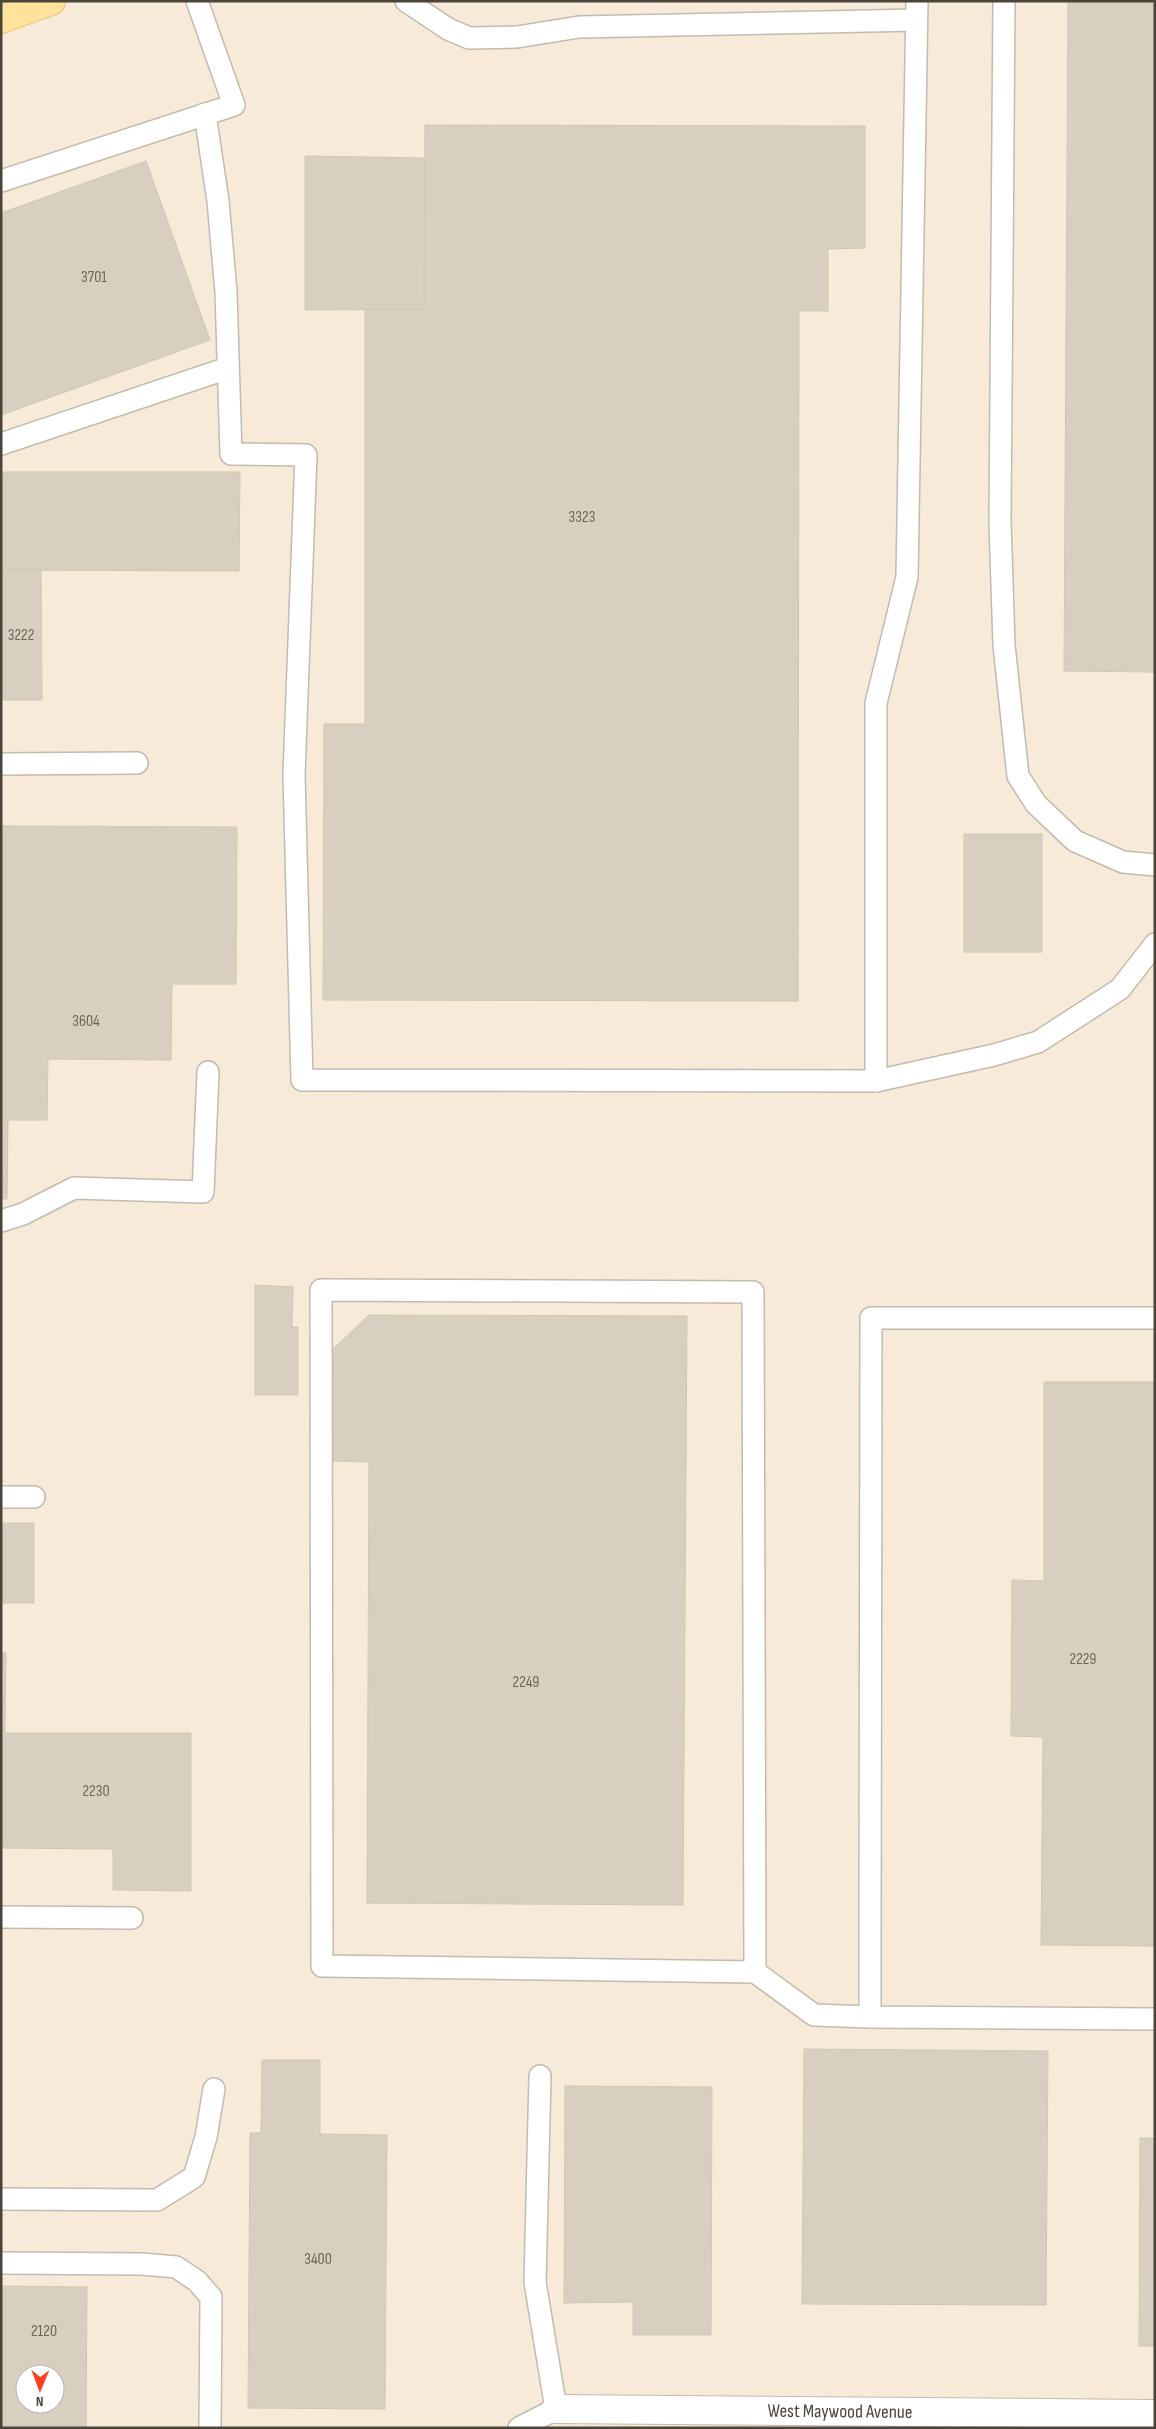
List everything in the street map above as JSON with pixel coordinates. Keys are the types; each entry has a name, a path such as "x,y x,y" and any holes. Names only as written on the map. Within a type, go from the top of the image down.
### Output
{"main road":[{"path":"1,19 51,1"}],"street":[{"name":"West Maywood Avenue","path":"556,2409 1155,2414"}],"lane":[{"path":"1,181 234,105 197,1"},
{"path":"406,1 448,28 469,38 517,37 579,26 916,10 907,577 876,703 876,1081"},
{"path":"1004,1 1000,523 1004,645 1018,776 1036,804 1075,841 1122,862 1155,865"},
{"path":"205,114 218,201 226,292 230,454 306,455 294,775 302,1080 876,1081 994,1055 1038,1042 1120,990 1155,944"},
{"path":"1,444 228,368"},
{"path":"1,764 137,763"},
{"path":"1,1221 24,1214 74,1188 203,1192 208,1072"},
{"path":"755,1972 752,1292 321,1290 322,1966 755,1972 814,2015 1155,2019"},
{"path":"870,2017 871,1318 1155,1318"},
{"path":"1,1497 34,1497"},
{"path":"1,1917 132,1918"},
{"path":"519,2428 556,2409 535,2282 540,2076"},
{"path":"1,2199 157,2200 194,2177 206,2137 214,2089"},
{"path":"1,2263 176,2266 198,2280 211,2297 210,2428"}],"shaded area":[{"path":"1,1 1155,1 1155,2428 1,2428"}],"building":[{"path":"1068,1 1155,1 1155,672 1064,671"},
{"path":"425,125 865,126 865,248 828,249 828,311 799,311 798,1001 323,1000 324,724 365,724 365,309 424,309"},
{"path":"305,156 425,158 424,309 305,310"},
{"path":"146,161 210,340 1,415 1,213"},
{"path":"1,472 240,472 239,571 1,570"},
{"path":"1,570 41,570 42,700 1,700"},
{"path":"1,826 237,827 236,984 172,984 171,1060 48,1059 47,1120 8,1120 7,1199 1,1199"},
{"path":"964,834 1042,834 1042,952 964,952"},
{"path":"255,1285 293,1287 292,1327 298,1327 298,1395 255,1395"},
{"path":"369,1315 687,1316 683,1905 367,1903 369,1462 333,1461 333,1349"},
{"path":"1044,1382 1155,1382 1155,1946 1041,1945 1043,1737 1011,1736 1012,1580 1044,1581"},
{"path":"1,1523 34,1523 34,1603 1,1603"},
{"path":"1,1653 6,1653 5,1733 191,1733 191,1891 113,1890 113,1849 1,1848"},
{"path":"804,2049 1048,2051 1046,2305 802,2304"},
{"path":"262,2060 320,2060 320,2134 387,2135 385,2409 248,2408 250,2133 261,2133"},
{"path":"565,2086 712,2087 711,2335 633,2335 633,2302 564,2303"},
{"path":"1140,2138 1155,2138 1155,2346 1139,2346"},
{"path":"1,2286 87,2287 86,2428 1,2428"}]}
